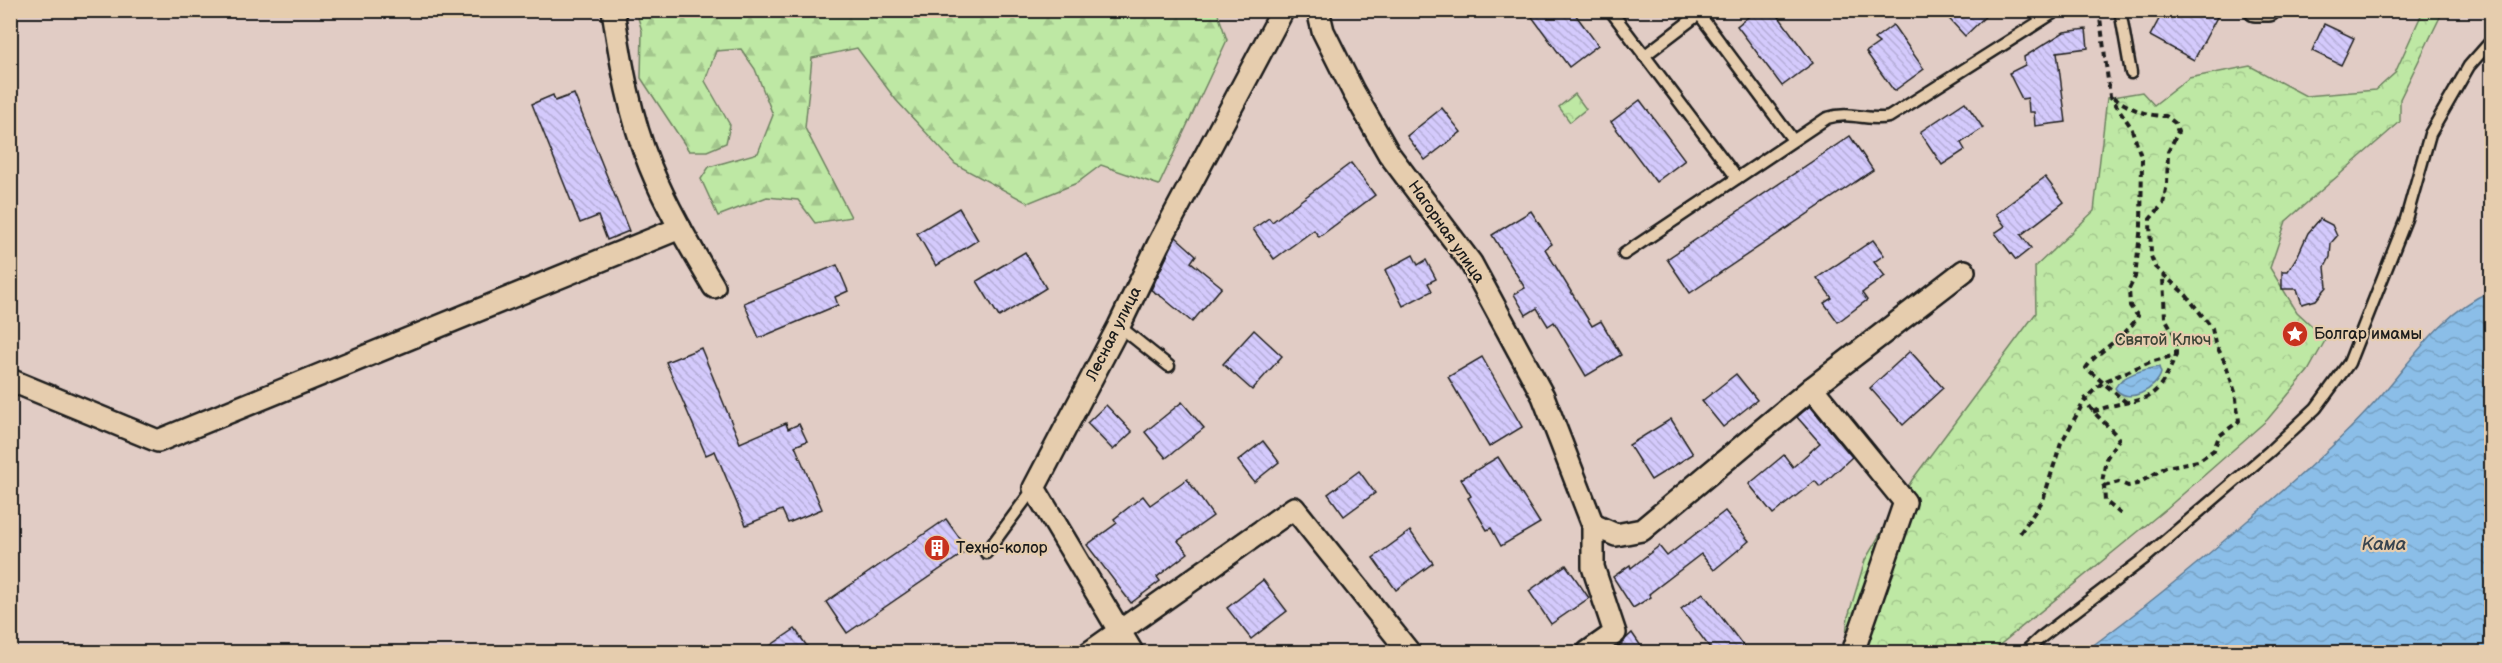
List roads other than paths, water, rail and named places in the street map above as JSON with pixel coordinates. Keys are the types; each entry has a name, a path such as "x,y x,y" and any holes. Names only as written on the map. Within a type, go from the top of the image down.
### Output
{"street":[{"path":"613,10 624,79 646,154 680,228 714,287"},
{"name":"Лесная улица","path":"1034,488 1119,326 1158,245 1283,10"},
{"name":"Нагорная улица","path":"1318,10 1323,31 1353,91 1389,154 1471,262 1543,396 1593,525 1593,567 1615,633 1588,652"},
{"path":"2255,10 2269,10"},
{"path":"10,380 158,441 680,228"},
{"path":"1593,525 1616,535 1642,530 1812,388 1964,271"},
{"path":"1812,388 1905,502 1853,652"},
{"path":"1034,488 1132,652"},
{"path":"1090,652 1294,508 1409,652"}],"lane":[{"path":"1610,10 1737,178"},
{"path":"1624,254 1827,118 1847,113 1881,119 1889,117 2058,10"},
{"path":"2120,10 2131,73"},
{"path":"1644,56 1697,12 1793,140"},
{"path":"2025,652 2154,550 2270,451 2316,408 2349,363 2406,219 2430,134 2469,66 2492,40"},
{"path":"1119,326 1169,366"},
{"path":"986,553 1034,488"}],"water":[{"name":"Кама","path":"2491,291 2491,652 2084,652 2167,588 2294,481 2368,410 2439,328 2472,301"},
{"path":"2159,367 2161,373 2148,390 2127,396 2115,388 2128,376"}],"place":[{"name":"Болгар имамы","path":"2295,334"},
{"name":"Техно-колор","path":"937,548"}],"park label":[{"name":"Святой Ключ","path":"2163,340"}]}
